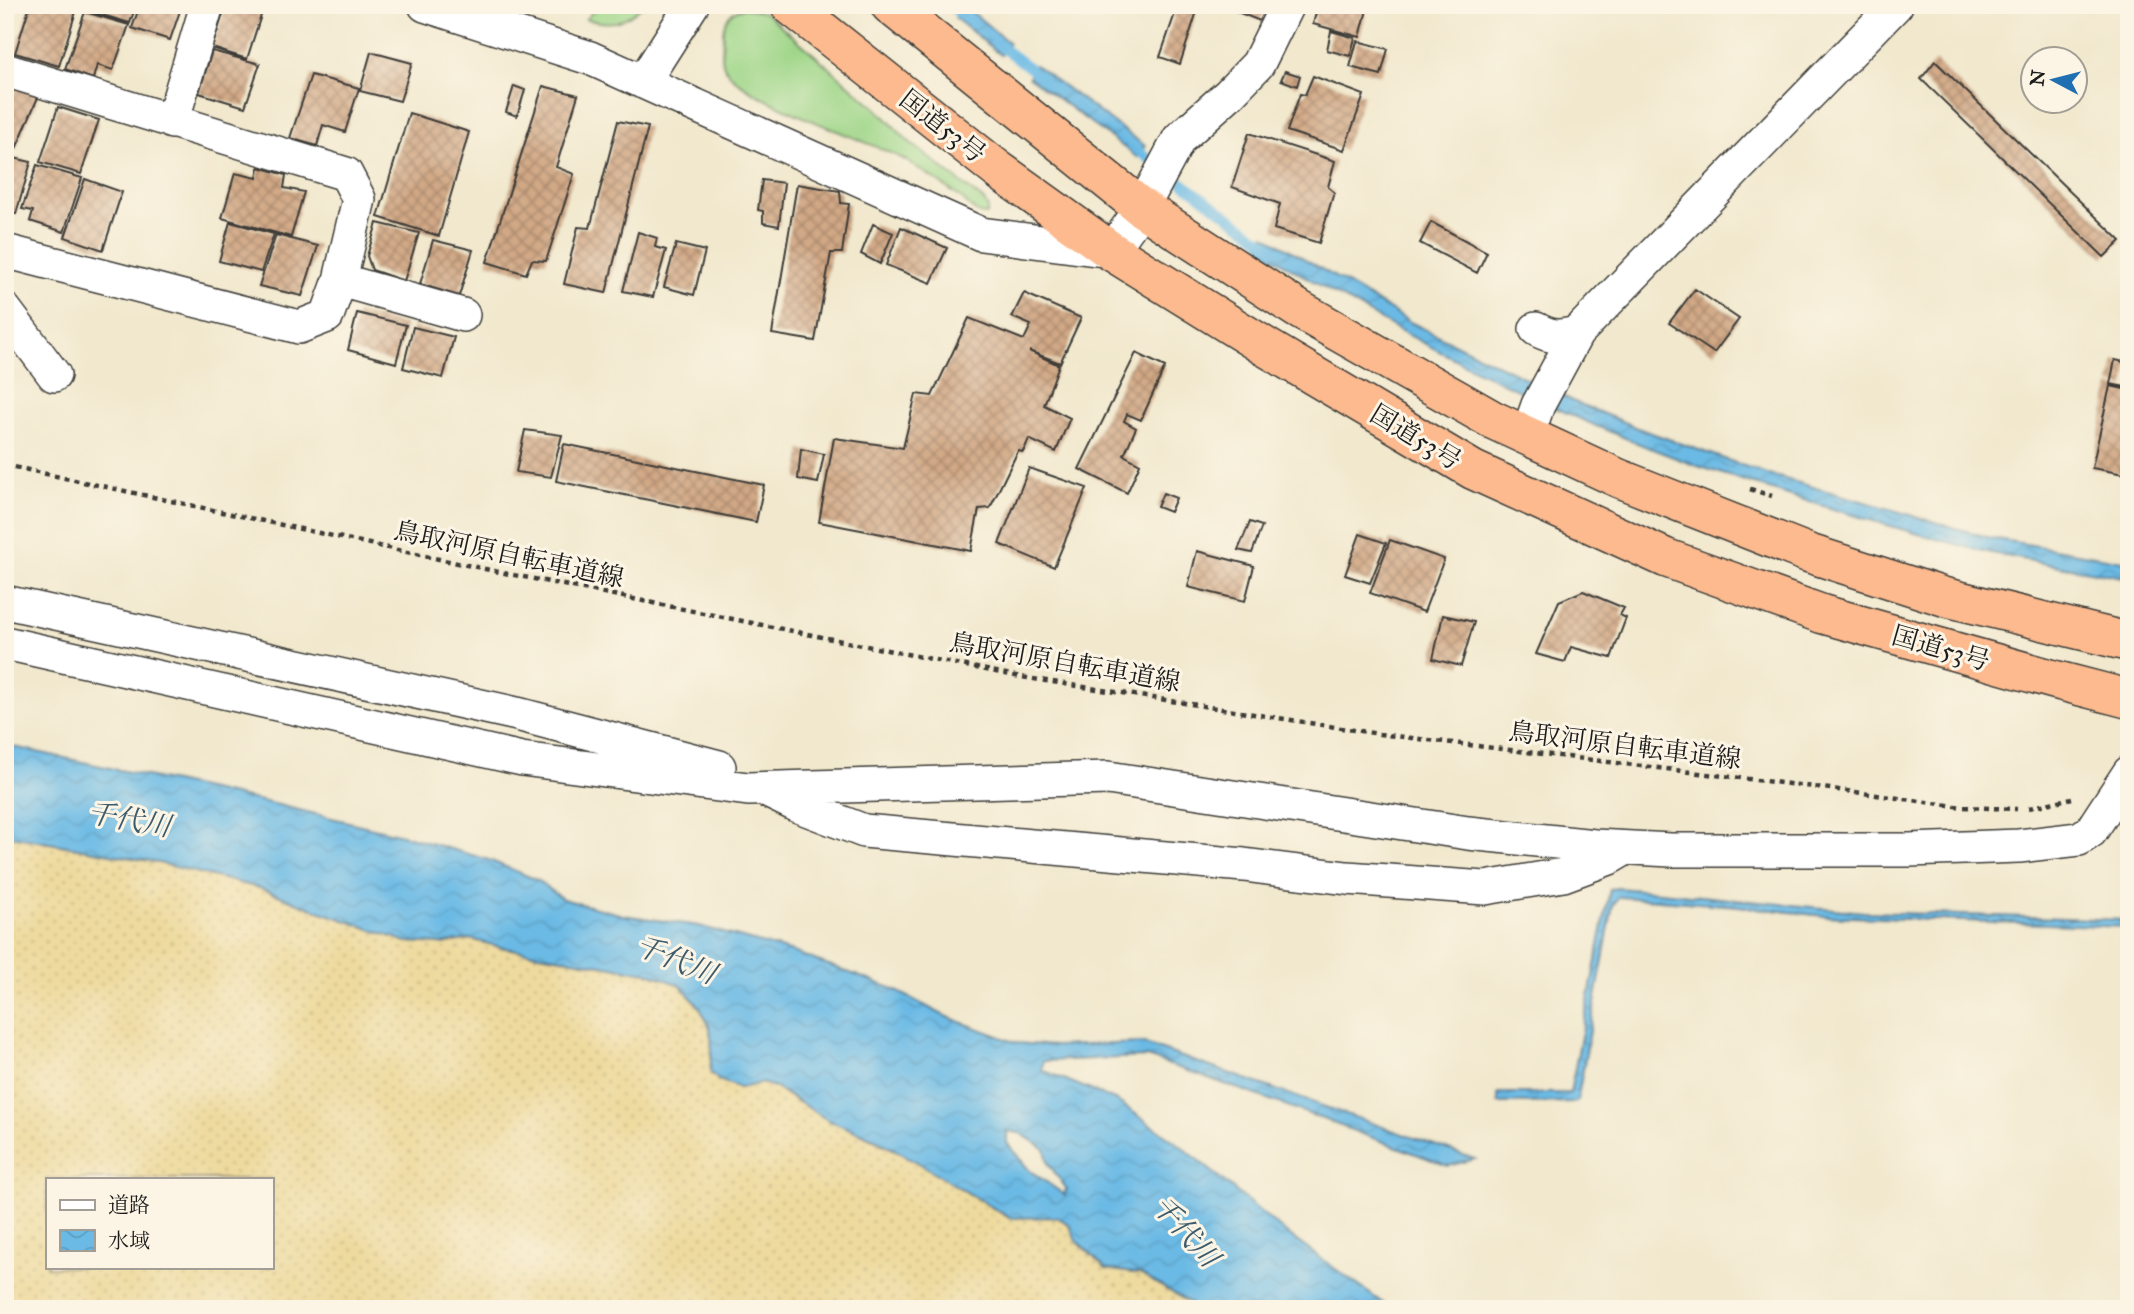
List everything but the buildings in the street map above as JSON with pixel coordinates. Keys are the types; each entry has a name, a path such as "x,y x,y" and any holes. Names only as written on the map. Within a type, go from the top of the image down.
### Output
{"highway":[{"name":"国道53号","path":"790,5 997,169 1111,251 1473,470 1666,558 1822,614 2129,699"},
{"name":"国道53号","path":"890,5 1142,208 1298,309 1493,420 1618,478 1808,553 1945,597 2129,642"}],"street":[{"path":"172,122 207,5"},
{"path":"425,5 590,58 981,234 1111,251 1142,208 1179,139 1258,64 1287,5"},
{"path":"643,82 692,5"},
{"path":"1527,436 1538,405 1577,333 1896,5"},
{"path":"5,70 346,174 359,199 340,280 327,316 299,327 5,251"},
{"path":"340,280 463,315"},
{"path":"5,310 54,375"},
{"path":"1536,329 1558,338 1577,333"},
{"path":"5,602 517,714 720,767 796,805 864,831 1244,865 1347,878 1485,888 1563,875 1609,858 1626,848"},
{"path":"5,643 522,760 748,789 1108,778 1468,834 1626,848 1909,850 2031,845 2079,839 2091,831 2123,781"}],"path":[{"name":"鳥取河原自転車道線","path":"5,465 499,572 1007,674 1379,734 1962,807 2022,809 2066,800 2123,781"},
{"path":"1745,488 1759,490 1783,501"}],"green space":[{"path":"598,5 644,5 611,23 586,19"},
{"path":"744,8 766,13 877,109 907,140 984,201 988,208 987,215 975,211 957,195 903,159 778,106 735,79 723,62 723,29 731,14"}],"sand":[{"path":"5,835 155,862 260,888 407,942 442,944 471,939 500,947 652,974 680,985 699,1006 710,1028 710,1072 740,1088 761,1083 775,1087 796,1101 912,1159 1009,1218 1057,1217 1070,1225 1075,1239 1106,1269 1140,1274 1190,1303 1192,1309 5,1309"}],"water":[{"path":"966,7 1009,43 1001,55 955,18"},
{"path":"1035,65 1145,146 1137,157 1029,77"},
{"path":"1265,235 1412,323 1577,403 1643,430 1764,473 1991,538 2129,562 2129,578 2007,556 1918,534 1709,470 1633,441 1522,393 1361,309 1258,248"},
{"name":"千代川","path":"5,745 270,803 402,835 489,860 537,880 563,899 623,915 699,926 793,952 891,988 945,1016 1017,1043 1055,1046 1142,1043 1475,1159 1448,1166 1147,1057 1043,1061 1042,1070 1117,1101 1180,1145 1291,1237 1391,1309 1192,1309 1190,1303 1140,1274 1106,1269 1075,1239 1070,1225 1057,1217 1010,1218 912,1159 875,1139 828,1120 775,1087 761,1083 740,1088 718,1080 710,1072 710,1028 699,1006 680,985 652,974 500,947 471,939 442,944 407,942 260,888 155,862 5,835","holes":["1007,1131 1020,1133 1045,1149 1048,1163 1066,1188 1065,1195 1029,1170 1007,1143"]},
{"path":"1610,889 1864,912 2129,920 2129,927 1824,916 1619,897 1613,905 1577,1102 1498,1103 1498,1093 1570,1093"}],"waterway":[{"path":"950,5 968,21"},
{"path":"995,42 1043,78"},
{"path":"1131,146 1274,249"}]}
